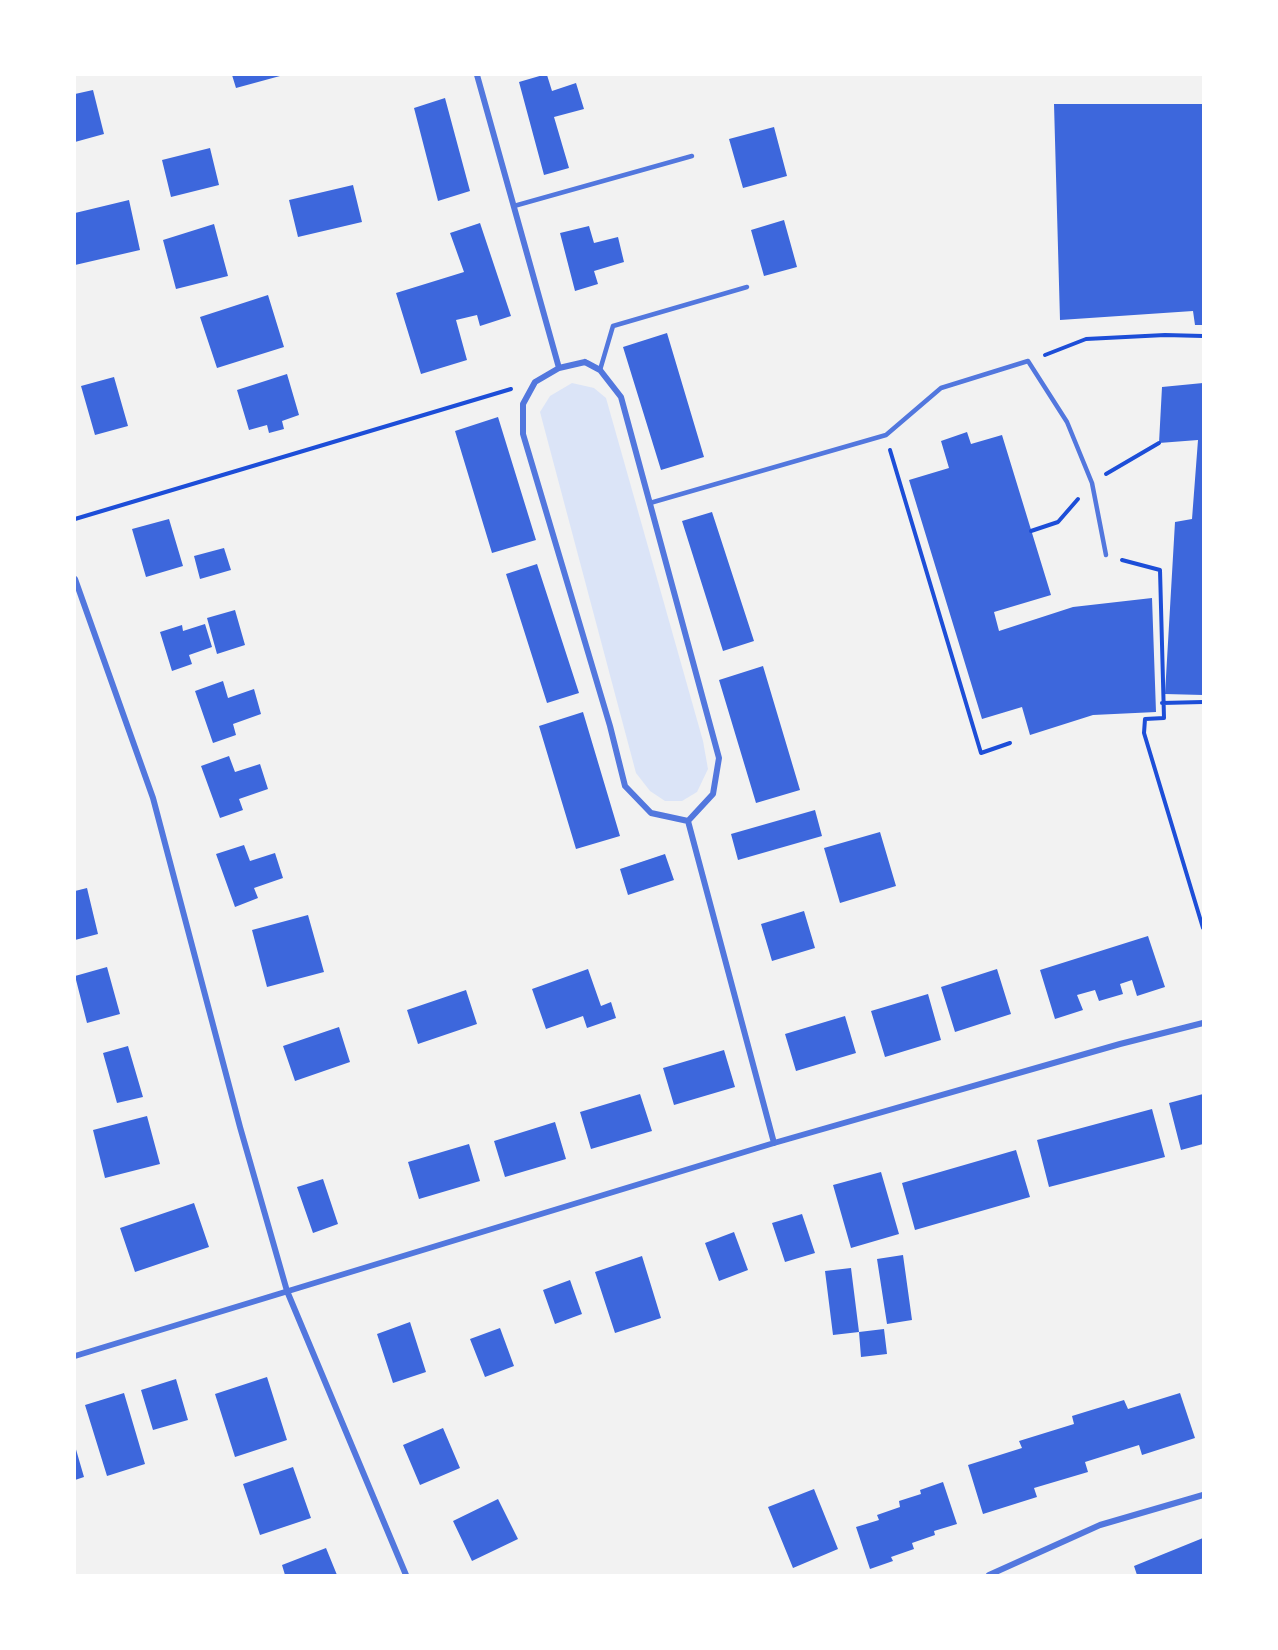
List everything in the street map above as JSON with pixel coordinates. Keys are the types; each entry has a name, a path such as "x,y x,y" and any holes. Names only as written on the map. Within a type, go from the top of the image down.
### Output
{"street":[{"path":"477,75 559,368"},
{"path":"585,362 600,370 621,397 719,758 713,794 688,821 651,813 625,786 610,726 523,434 523,404 535,382 559,368 585,362"},
{"path":"75,579 153,798 240,1127 287,1291 406,1575"},
{"path":"688,821 774,1143"},
{"path":"75,1356 774,1143 1120,1044 1203,1023"},
{"path":"989,1575 1100,1525 1203,1495"}],"lane":[{"path":"514,206 692,156"},
{"path":"600,370 613,326 747,287"},
{"path":"650,503 886,435 941,388 1028,361 1067,422 1092,483 1106,555"}],"path":[{"path":"1028,361 1086,339 1165,335 1203,336"},
{"path":"75,519 535,382"},
{"path":"886,435 981,753 1010,743"},
{"path":"1106,555 1160,570 1164,718 1145,719 1144,733 1203,928"},
{"path":"1162,703 1203,702"}],"shaded area":[{"path":"572,383 594,388 606,398 703,741 708,769 697,792 682,801 665,801 650,791 636,773 540,412 550,396"}],"building":[{"path":"232,75 280,75 280,76 236,88"},
{"path":"547,75 552,91 576,83 584,109 554,117 569,168 544,175 519,82"},
{"path":"93,90 104,134 75,142 75,94"},
{"path":"445,98 470,191 438,201 414,108"},
{"path":"1054,104 1203,104 1203,325 1195,325 1193,311 1060,320"},
{"path":"774,127 787,176 743,188 729,139"},
{"path":"210,148 219,185 171,197 162,160"},
{"path":"353,185 362,222 298,237 289,200"},
{"path":"129,200 140,250 75,265 75,213"},
{"path":"784,220 797,267 764,276 751,230"},
{"path":"480,223 511,316 480,326 477,315 456,320 467,360 421,374 396,293 464,272 450,233"},
{"path":"214,224 228,276 176,289 163,240"},
{"path":"589,226 594,243 618,237 624,262 594,271 598,284 575,291 560,233"},
{"path":"268,295 284,347 217,368 200,317"},
{"path":"667,333 704,457 661,470 623,347"},
{"path":"287,374 299,415 282,421 284,429 269,433 267,425 249,430 237,390"},
{"path":"114,377 128,426 95,435 81,386"},
{"path":"1203,383 1203,695 1165,694 1175,522 1192,519 1198,440 1159,443 1162,387"},
{"path":"498,417 536,540 492,553 455,431"},
{"path":"967,432 971,444 1002,435 1051,595 994,612 999,631 1073,607 1152,598 1156,712 1093,715 1030,735 1022,707 982,719 909,480 949,468 941,441"},
{"path":"712,512 754,641 723,651 682,521"},
{"path":"169,519 183,566 146,577 132,529"},
{"path":"224,548 231,570 200,579 194,556"},
{"path":"537,564 579,693 547,703 506,574"},
{"path":"235,610 245,645 217,654 207,618"},
{"path":"205,624 212,647 189,655 192,664 172,671 160,632 182,625 183,631"},
{"path":"763,666 800,790 756,803 719,680"},
{"path":"223,681 228,698 254,689 261,714 233,724 236,735 213,743 195,691"},
{"path":"583,712 620,836 576,849 539,726"},
{"path":"229,756 235,772 260,764 268,789 239,799 243,810 220,818 201,766"},
{"path":"815,810 822,836 738,860 731,834"},
{"path":"880,832 896,886 840,903 824,848"},
{"path":"244,845 250,861 275,853 283,878 254,888 258,898 235,907 216,854"},
{"path":"665,854 674,880 628,895 620,869"},
{"path":"87,888 98,934 75,940 75,891"},
{"path":"804,911 815,948 772,961 761,924"},
{"path":"308,915 324,972 267,987 252,930"},
{"path":"1148,936 1165,987 1137,996 1132,980 1120,984 1123,994 1099,1001 1095,990 1077,995 1083,1010 1055,1019 1040,970"},
{"path":"107,967 120,1014 87,1023 75,976"},
{"path":"588,969 601,1006 611,1002 616,1018 587,1028 583,1016 546,1029 532,989"},
{"path":"997,969 1011,1014 955,1032 941,987"},
{"path":"466,990 477,1024 418,1044 407,1010"},
{"path":"928,994 941,1040 885,1057 871,1011"},
{"path":"845,1016 856,1053 796,1071 785,1034"},
{"path":"339,1027 350,1062 295,1081 283,1046"},
{"path":"128,1046 143,1097 117,1103 103,1053"},
{"path":"724,1050 735,1087 674,1105 663,1068"},
{"path":"640,1094 652,1131 591,1149 580,1112"},
{"path":"1203,1094 1203,1144 1181,1150 1169,1103"},
{"path":"1152,1109 1165,1157 1049,1187 1037,1140"},
{"path":"147,1116 160,1164 105,1178 93,1130"},
{"path":"555,1122 566,1159 505,1177 494,1141"},
{"path":"469,1144 480,1181 419,1199 408,1162"},
{"path":"1016,1150 1030,1197 915,1230 902,1183"},
{"path":"881,1172 899,1234 851,1248 833,1185"},
{"path":"323,1179 338,1224 313,1233 297,1187"},
{"path":"194,1203 209,1247 135,1272 120,1228"},
{"path":"802,1214 815,1253 785,1262 772,1223"},
{"path":"734,1232 748,1270 719,1281 705,1243"},
{"path":"903,1255 912,1320 887,1324 877,1259"},
{"path":"642,1256 661,1318 615,1333 595,1272"},
{"path":"851,1268 859,1332 833,1335 825,1271"},
{"path":"570,1280 582,1314 555,1324 543,1290"},
{"path":"410,1322 426,1372 393,1383 377,1334"},
{"path":"500,1328 514,1366 485,1377 470,1339"},
{"path":"884,1329 887,1354 861,1357 859,1332"},
{"path":"267,1377 287,1440 235,1457 215,1394"},
{"path":"176,1379 188,1420 153,1430 141,1390"},
{"path":"124,1393 145,1464 107,1476 85,1405"},
{"path":"1180,1393 1195,1438 1142,1455 1139,1445 1085,1462 1088,1472 1034,1488 1037,1497 983,1514 968,1465 1022,1448 1019,1441 1074,1424 1072,1416 1124,1400 1128,1409"},
{"path":"443,1428 460,1468 420,1485 403,1445"},
{"path":"75,1446 84,1477 75,1480"},
{"path":"293,1467 311,1518 260,1535 243,1484"},
{"path":"943,1482 957,1524 934,1531 935,1535 912,1543 914,1549 891,1557 893,1561 870,1569 856,1527 879,1520 877,1515 900,1507 899,1501 921,1494 920,1490"},
{"path":"814,1489 838,1549 793,1568 768,1507"},
{"path":"498,1499 518,1539 472,1561 453,1521"},
{"path":"1203,1538 1203,1575 1137,1575 1134,1566"},
{"path":"326,1548 337,1575 285,1575 282,1565"}]}
